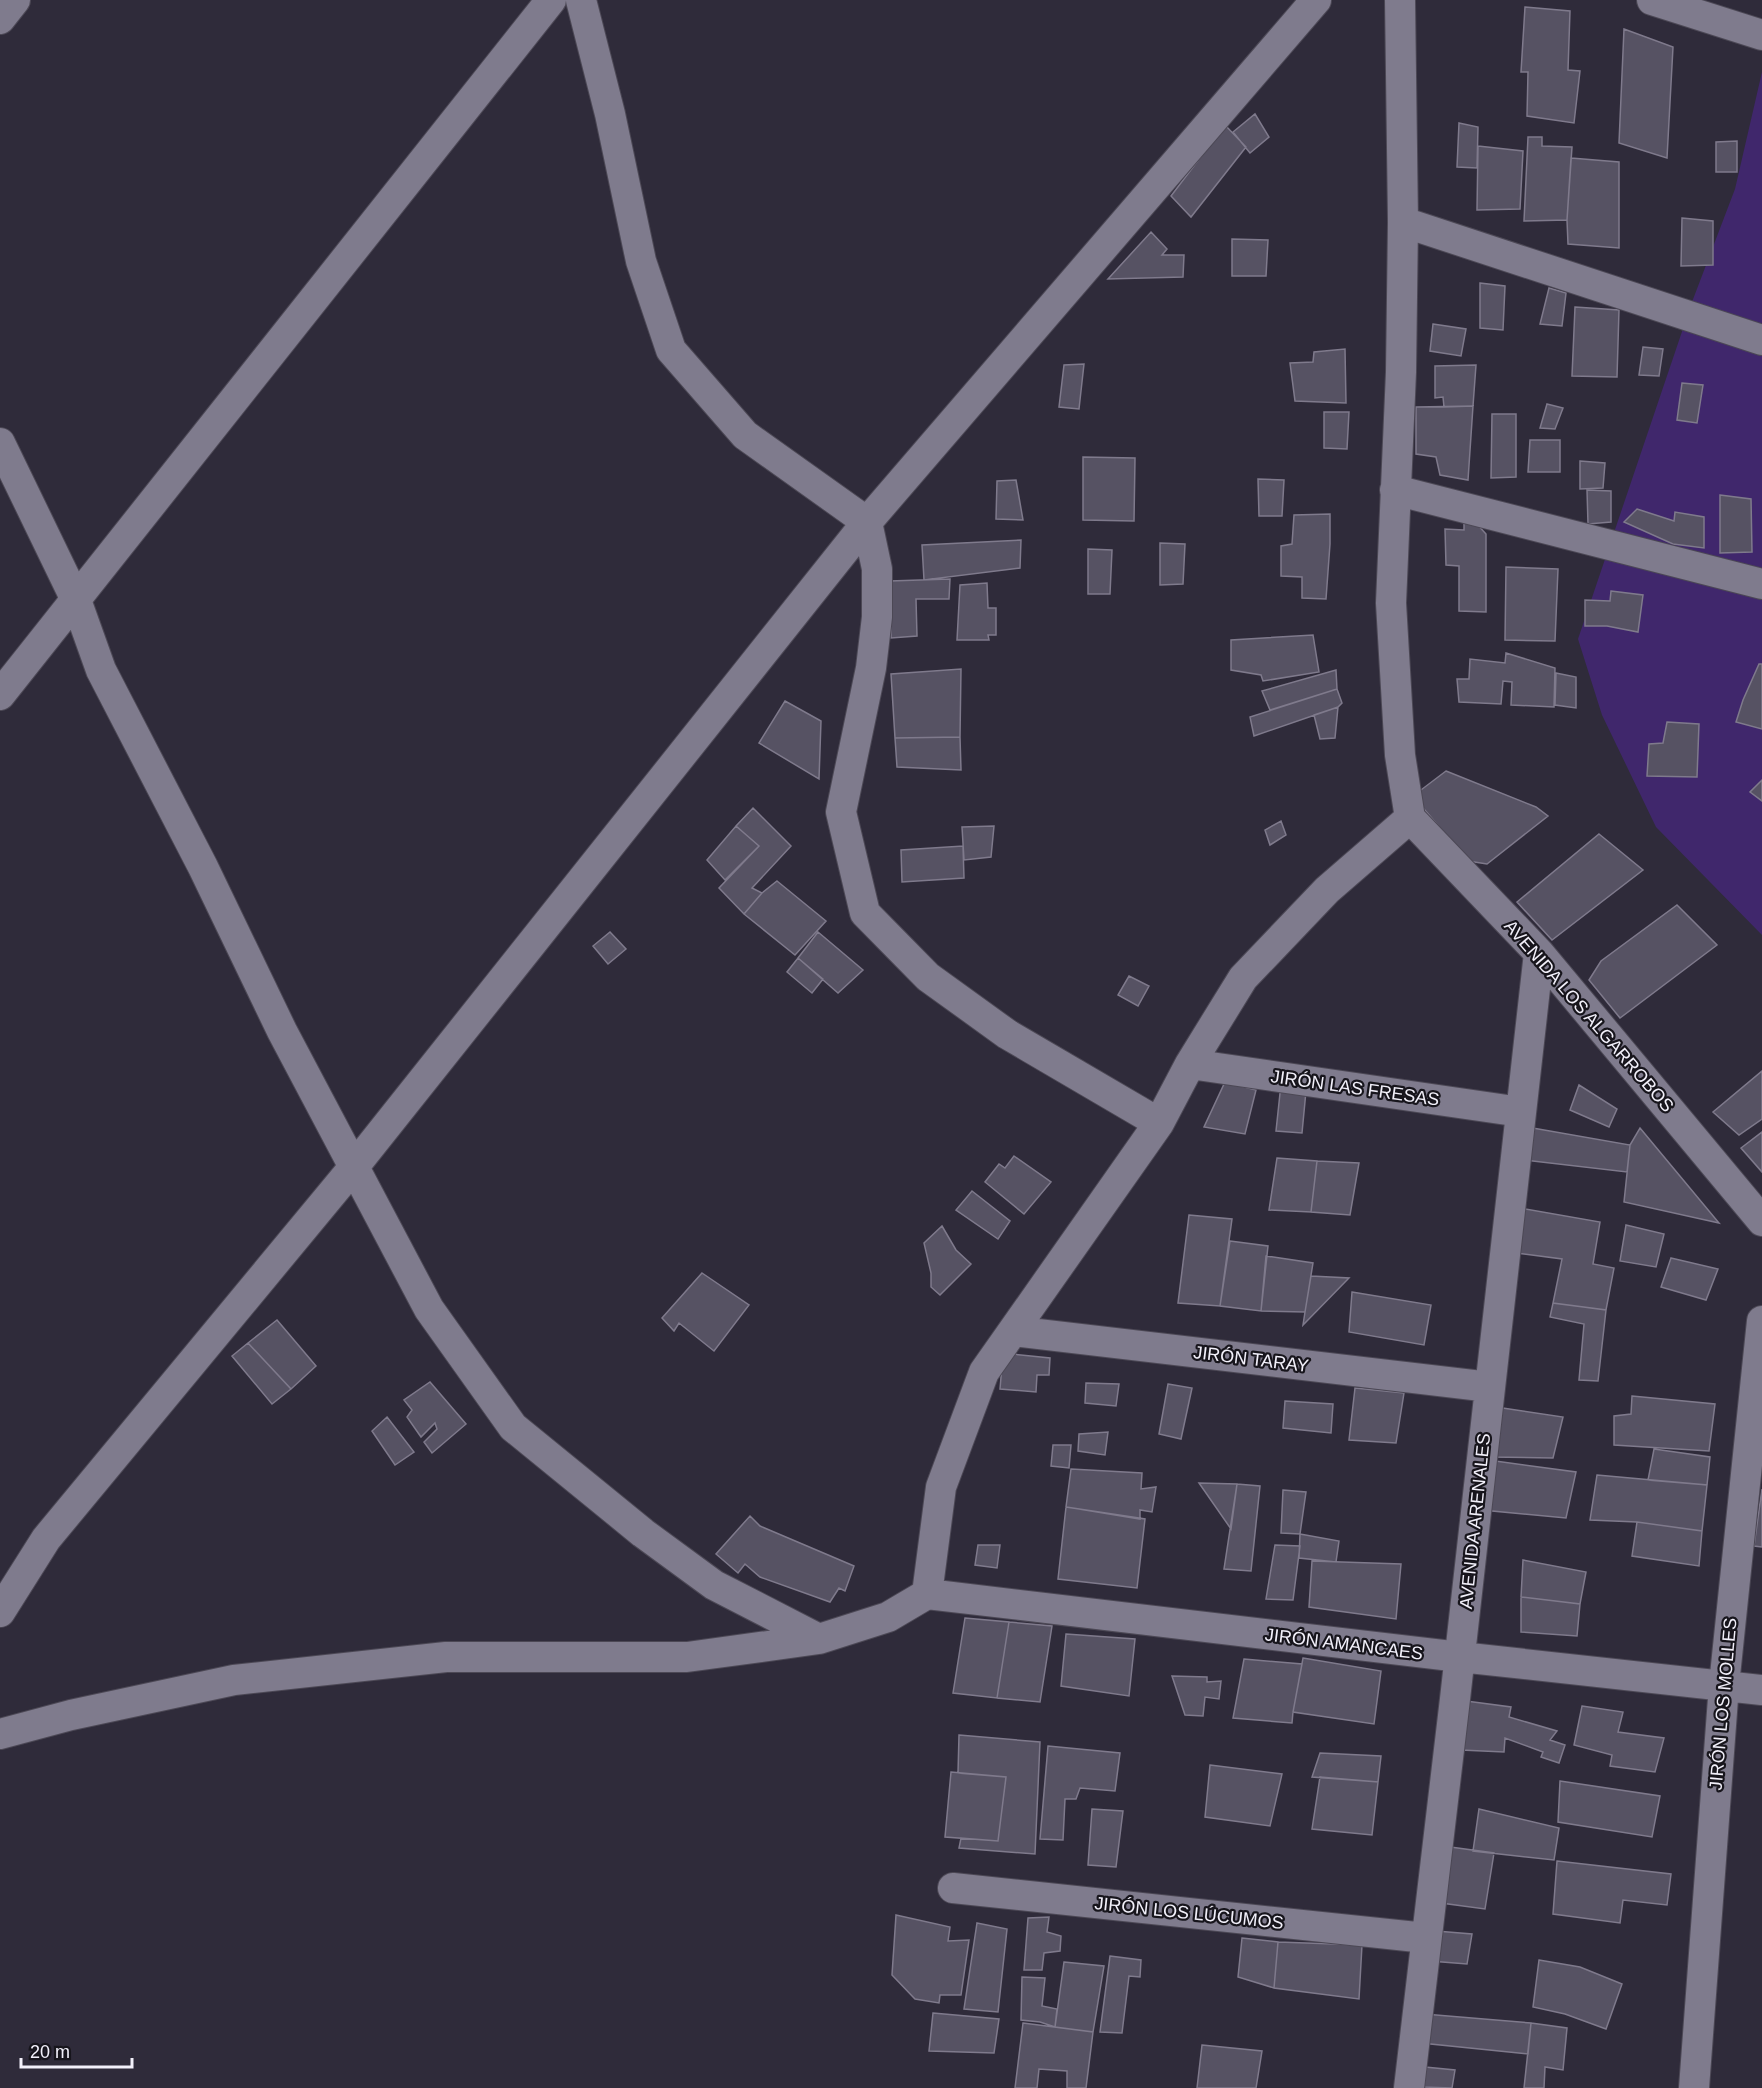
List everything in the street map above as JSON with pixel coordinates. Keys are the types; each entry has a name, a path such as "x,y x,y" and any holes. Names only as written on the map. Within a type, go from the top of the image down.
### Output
{"street":[{"path":"0,695 551,0"},
{"path":"581,0 610,114 641,261 670,350 745,435 867,522 877,569 877,616 871,668 841,812 865,913 928,977 1007,1034 1159,1123"},
{"path":"0,1612 46,1539 353,1168 867,522 1316,0"},
{"path":"0,1734 71,1714 234,1680 446,1657 687,1657 819,1639 888,1617 927,1594 941,1487 984,1371 1159,1123 1190,1064 1243,978 1327,890 1410,818 1400,755 1391,603 1401,372 1403,222 1400,0"},
{"path":"1652,0 1762,35"},
{"path":"1403,222 1762,340"},
{"path":"0,443 76,600 101,670 198,857 282,1031 429,1309 513,1427 643,1533 714,1585 819,1639"},
{"path":"1395,490 1762,584"},
{"name":"AVENIDA LOS ALGARROBOS","path":"1410,818 1539,953 1762,1221"},
{"name":"AVENIDA ARENALES","path":"1409,2088 1539,953"},
{"name":"JIRÓN LAS FRESAS","path":"1190,1064 1521,1112"},
{"name":"JIRÓN LOS MOLLES","path":"1694,2088 1724,1685 1762,1321"},
{"name":"JIRÓN TARAY","path":"1012,1331 1490,1387"},
{"name":"JIRÓN AMANCAES","path":"927,1594 1762,1690"},
{"name":"JIRÓN LOS LÚCUMOS","path":"952,1888 1426,1938"}],"shaded area":[{"path":"1762,72 1762,935 1656,827 1602,715 1578,639 1692,302 1735,189"}],"building":[{"path":"1525,7 1570,11 1568,70 1580,71 1574,123 1527,116 1528,72 1521,72"},
{"path":"1624,29 1673,47 1667,158 1619,143"},
{"path":"1255,114 1269,137 1250,153 1233,132"},
{"path":"1459,123 1478,127 1477,168 1457,167"},
{"path":"1225,125 1246,147 1191,217 1171,196"},
{"path":"1528,137 1542,137 1542,146 1572,147 1567,220 1524,221"},
{"path":"1737,141 1737,172 1716,172 1716,142"},
{"path":"1478,146 1523,151 1520,209 1477,210"},
{"path":"1571,158 1619,162 1619,248 1568,244 1567,220"},
{"path":"1682,218 1713,221 1713,265 1681,266"},
{"path":"1151,232 1167,249 1162,255 1184,255 1183,277 1108,279"},
{"path":"1232,239 1268,240 1266,276 1232,276"},
{"path":"1480,283 1505,286 1503,330 1480,328"},
{"path":"1549,288 1566,293 1562,326 1540,324"},
{"path":"1575,307 1619,310 1617,377 1572,376"},
{"path":"1433,324 1466,329 1461,356 1430,351"},
{"path":"1643,347 1663,349 1659,376 1639,375"},
{"path":"1345,349 1346,403 1295,401 1290,363 1313,362 1314,352"},
{"path":"1084,364 1079,409 1059,407 1064,365"},
{"path":"1476,365 1473,406 1444,407 1443,397 1435,398 1435,366"},
{"path":"1682,383 1703,385 1697,423 1677,420"},
{"path":"1547,404 1563,408 1555,429 1540,428"},
{"path":"1473,406 1468,480 1440,475 1436,457 1416,454 1416,407"},
{"path":"1324,412 1349,412 1347,449 1324,448"},
{"path":"1492,414 1516,414 1516,477 1491,478"},
{"path":"1530,440 1560,440 1560,472 1528,472"},
{"path":"1083,457 1135,458 1134,521 1083,520"},
{"path":"1580,461 1605,463 1603,488 1580,489"},
{"path":"1258,479 1284,480 1282,516 1259,516"},
{"path":"1016,480 1023,520 996,519 997,481"},
{"path":"1587,490 1611,491 1611,522 1588,524"},
{"path":"1720,495 1751,499 1752,552 1720,553"},
{"path":"1637,509 1674,521 1675,512 1704,517 1704,548 1673,544 1624,522"},
{"path":"1330,514 1326,599 1302,598 1302,577 1281,576 1281,546 1292,544 1294,515"},
{"path":"1464,523 1476,523 1486,534 1486,612 1459,611 1459,566 1446,565 1445,529 1464,530"},
{"path":"1021,540 1020,568 924,580 922,545"},
{"path":"1160,543 1185,544 1183,584 1160,585"},
{"path":"1088,549 1112,550 1110,594 1088,594"},
{"path":"1506,567 1558,569 1555,641 1505,640"},
{"path":"950,579 949,599 916,599 917,636 891,638 890,581"},
{"path":"987,583 988,608 996,608 996,635 988,635 989,640 957,640 960,585"},
{"path":"1611,591 1643,595 1638,632 1607,626 1585,626 1585,600 1610,601"},
{"path":"1313,635 1319,672 1263,681 1261,675 1231,670 1231,640"},
{"path":"1506,653 1555,668 1554,707 1511,705 1512,682 1503,681 1501,704 1459,702 1457,679 1469,679 1470,659 1505,663"},
{"path":"1759,664 1762,664 1762,729 1736,722"},
{"path":"961,669 960,737 895,738 891,674"},
{"path":"1336,670 1337,689 1270,710 1262,691"},
{"path":"1556,673 1576,677 1576,708 1555,705"},
{"path":"1337,689 1342,703 1338,707 1254,736 1250,717"},
{"path":"785,701 821,721 819,779 759,743"},
{"path":"1338,707 1335,738 1320,739 1314,715"},
{"path":"1667,722 1699,724 1697,777 1647,776 1649,744 1663,743"},
{"path":"960,737 961,770 897,767 895,738"},
{"path":"1446,771 1536,807 1548,816 1487,864 1468,861 1413,796"},
{"path":"1762,780 1762,801 1750,792"},
{"path":"753,808 791,846 752,888 762,893 744,914 719,888 759,846 736,826"},
{"path":"1281,821 1286,835 1270,845 1265,830"},
{"path":"736,826 759,846 725,880 707,860"},
{"path":"994,826 991,857 964,860 962,827"},
{"path":"1599,834 1643,870 1552,940 1517,902"},
{"path":"963,846 964,878 902,882 901,850"},
{"path":"777,881 826,921 795,955 744,914 762,893"},
{"path":"1677,905 1717,945 1620,1018 1589,980 1601,961"},
{"path":"610,932 626,949 608,964 593,946"},
{"path":"818,932 863,970 838,993 798,958"},
{"path":"798,958 823,979 812,993 787,972"},
{"path":"1129,976 1149,986 1138,1006 1118,995"},
{"path":"1762,1071 1762,1119 1739,1135 1713,1112"},
{"path":"1225,1082 1256,1090 1245,1134 1204,1127"},
{"path":"1281,1084 1306,1091 1302,1133 1276,1131"},
{"path":"1579,1085 1617,1109 1609,1127 1570,1110"},
{"path":"1527,1127 1630,1145 1627,1172 1523,1160"},
{"path":"1640,1128 1719,1223 1624,1202 1630,1145"},
{"path":"1762,1132 1762,1172 1741,1148"},
{"path":"1014,1156 1051,1182 1024,1214 985,1182 999,1164 1005,1168"},
{"path":"1277,1158 1317,1161 1311,1212 1269,1210"},
{"path":"1317,1161 1359,1163 1350,1215 1311,1212"},
{"path":"972,1191 1010,1221 998,1239 956,1210"},
{"path":"1514,1207 1600,1222 1593,1264 1614,1268 1606,1310 1553,1303 1562,1259 1508,1252"},
{"path":"1189,1215 1232,1219 1220,1306 1178,1303"},
{"path":"1626,1225 1664,1234 1656,1267 1620,1261"},
{"path":"942,1226 956,1250 971,1264 940,1295 931,1287 931,1273 924,1243"},
{"path":"1230,1241 1268,1246 1261,1311 1220,1306"},
{"path":"1266,1256 1313,1263 1305,1312 1261,1311"},
{"path":"1671,1258 1718,1269 1706,1300 1661,1287"},
{"path":"702,1273 749,1305 714,1351 679,1323 674,1331 662,1318"},
{"path":"1311,1276 1349,1278 1303,1325 1305,1312"},
{"path":"1352,1292 1431,1305 1424,1345 1349,1332"},
{"path":"1553,1303 1606,1310 1598,1381 1579,1380 1584,1324 1550,1317"},
{"path":"277,1320 316,1366 291,1389 248,1343"},
{"path":"248,1343 291,1389 272,1404 232,1356"},
{"path":"1003,1353 1050,1358 1049,1375 1037,1375 1036,1392 1000,1389"},
{"path":"430,1382 466,1424 432,1453 424,1442 437,1429 435,1423 421,1437 407,1417 412,1410 404,1400"},
{"path":"1086,1383 1119,1384 1116,1406 1085,1403"},
{"path":"1168,1384 1192,1388 1181,1439 1159,1434"},
{"path":"1355,1388 1404,1393 1396,1443 1349,1440"},
{"path":"1632,1396 1715,1404 1709,1451 1614,1445 1614,1416 1631,1414"},
{"path":"1285,1401 1333,1404 1331,1433 1283,1428"},
{"path":"1496,1407 1563,1417 1553,1458 1490,1457"},
{"path":"387,1417 414,1452 395,1465 372,1431"},
{"path":"1108,1432 1105,1455 1078,1451 1079,1434"},
{"path":"1053,1445 1071,1445 1069,1468 1051,1466"},
{"path":"1654,1449 1710,1457 1707,1485 1648,1480"},
{"path":"1488,1460 1576,1472 1566,1518 1482,1510"},
{"path":"1071,1469 1142,1473 1141,1489 1156,1487 1152,1512 1140,1510 1140,1519 1066,1507"},
{"path":"1597,1475 1707,1485 1702,1531 1637,1522 1590,1520"},
{"path":"1199,1483 1237,1484 1231,1529"},
{"path":"1237,1484 1260,1486 1251,1571 1224,1569"},
{"path":"1762,1489 1762,1547 1754,1546"},
{"path":"1283,1490 1306,1492 1300,1534 1281,1533"},
{"path":"1066,1507 1145,1519 1137,1588 1058,1579"},
{"path":"750,1516 760,1526 854,1566 845,1591 839,1588 830,1602 760,1577 745,1564 738,1573 716,1554"},
{"path":"1637,1522 1702,1531 1699,1566 1632,1556"},
{"path":"1300,1534 1339,1541 1336,1562 1299,1558"},
{"path":"978,1545 1000,1545 997,1568 975,1565"},
{"path":"1275,1545 1300,1546 1293,1600 1266,1599"},
{"path":"1523,1560 1586,1572 1580,1604 1521,1597"},
{"path":"1312,1561 1401,1564 1396,1619 1309,1607"},
{"path":"1521,1597 1580,1604 1577,1636 1521,1632"},
{"path":"965,1618 1009,1622 997,1698 953,1693"},
{"path":"1009,1622 1052,1626 1040,1702 997,1698"},
{"path":"1066,1634 1135,1639 1129,1696 1061,1686"},
{"path":"1303,1658 1381,1671 1374,1724 1293,1712"},
{"path":"1244,1659 1302,1664 1292,1723 1233,1718"},
{"path":"1172,1676 1207,1677 1207,1682 1221,1681 1219,1699 1205,1697 1203,1716 1185,1715"},
{"path":"1466,1701 1511,1707 1509,1717 1557,1731 1550,1740 1565,1745 1559,1763 1541,1757 1543,1752 1505,1738 1504,1752 1461,1750"},
{"path":"1582,1706 1623,1712 1618,1732 1664,1738 1655,1772 1610,1766 1612,1755 1574,1745"},
{"path":"959,1735 1040,1742 1035,1854 959,1848 961,1838 998,1841 1006,1777 958,1773"},
{"path":"1048,1746 1120,1753 1115,1791 1080,1788 1076,1799 1065,1799 1063,1840 1040,1839"},
{"path":"1320,1753 1381,1756 1378,1782 1312,1777"},
{"path":"1210,1765 1282,1774 1270,1826 1205,1817"},
{"path":"951,1772 1006,1777 998,1841 945,1837"},
{"path":"1320,1777 1378,1782 1372,1835 1312,1829"},
{"path":"1560,1781 1660,1796 1652,1837 1558,1822"},
{"path":"1092,1809 1123,1811 1116,1867 1088,1865"},
{"path":"1479,1809 1559,1828 1554,1860 1473,1851"},
{"path":"1443,1846 1494,1853 1485,1909 1441,1903"},
{"path":"1557,1861 1671,1874 1667,1905 1623,1900 1620,1923 1553,1914"},
{"path":"896,1915 950,1927 948,1941 969,1940 961,1995 940,1995 939,2003 915,1999 892,1975"},
{"path":"1049,1917 1047,1932 1061,1936 1060,1951 1044,1953 1042,1970 1024,1970 1028,1918"},
{"path":"977,1923 1007,1929 998,2012 964,2009"},
{"path":"1436,1931 1472,1934 1467,1964 1430,1961"},
{"path":"1242,1938 1278,1942 1274,1988 1238,1977"},
{"path":"1278,1942 1362,1945 1359,1999 1274,1988"},
{"path":"1110,1956 1141,1960 1140,1977 1129,1976 1122,2033 1100,2032"},
{"path":"1539,1960 1580,1967 1622,1984 1606,2029 1565,2014 1533,2007"},
{"path":"1064,1962 1104,1966 1093,2032 1055,2027"},
{"path":"1022,1977 1045,1978 1042,2006 1057,2009 1055,2027 1040,2022 1021,2020"},
{"path":"933,2013 999,2019 994,2053 929,2051"},
{"path":"1424,2014 1531,2023 1528,2054 1421,2043"},
{"path":"1023,2023 1093,2032 1086,2088 1067,2088 1067,2071 1039,2069 1037,2088 1015,2088"},
{"path":"1531,2023 1567,2028 1563,2070 1545,2067 1544,2088 1524,2088"},
{"path":"1202,2045 1262,2051 1256,2088 1197,2088"},
{"path":"1425,2067 1455,2070 1452,2088 1423,2087"}]}
